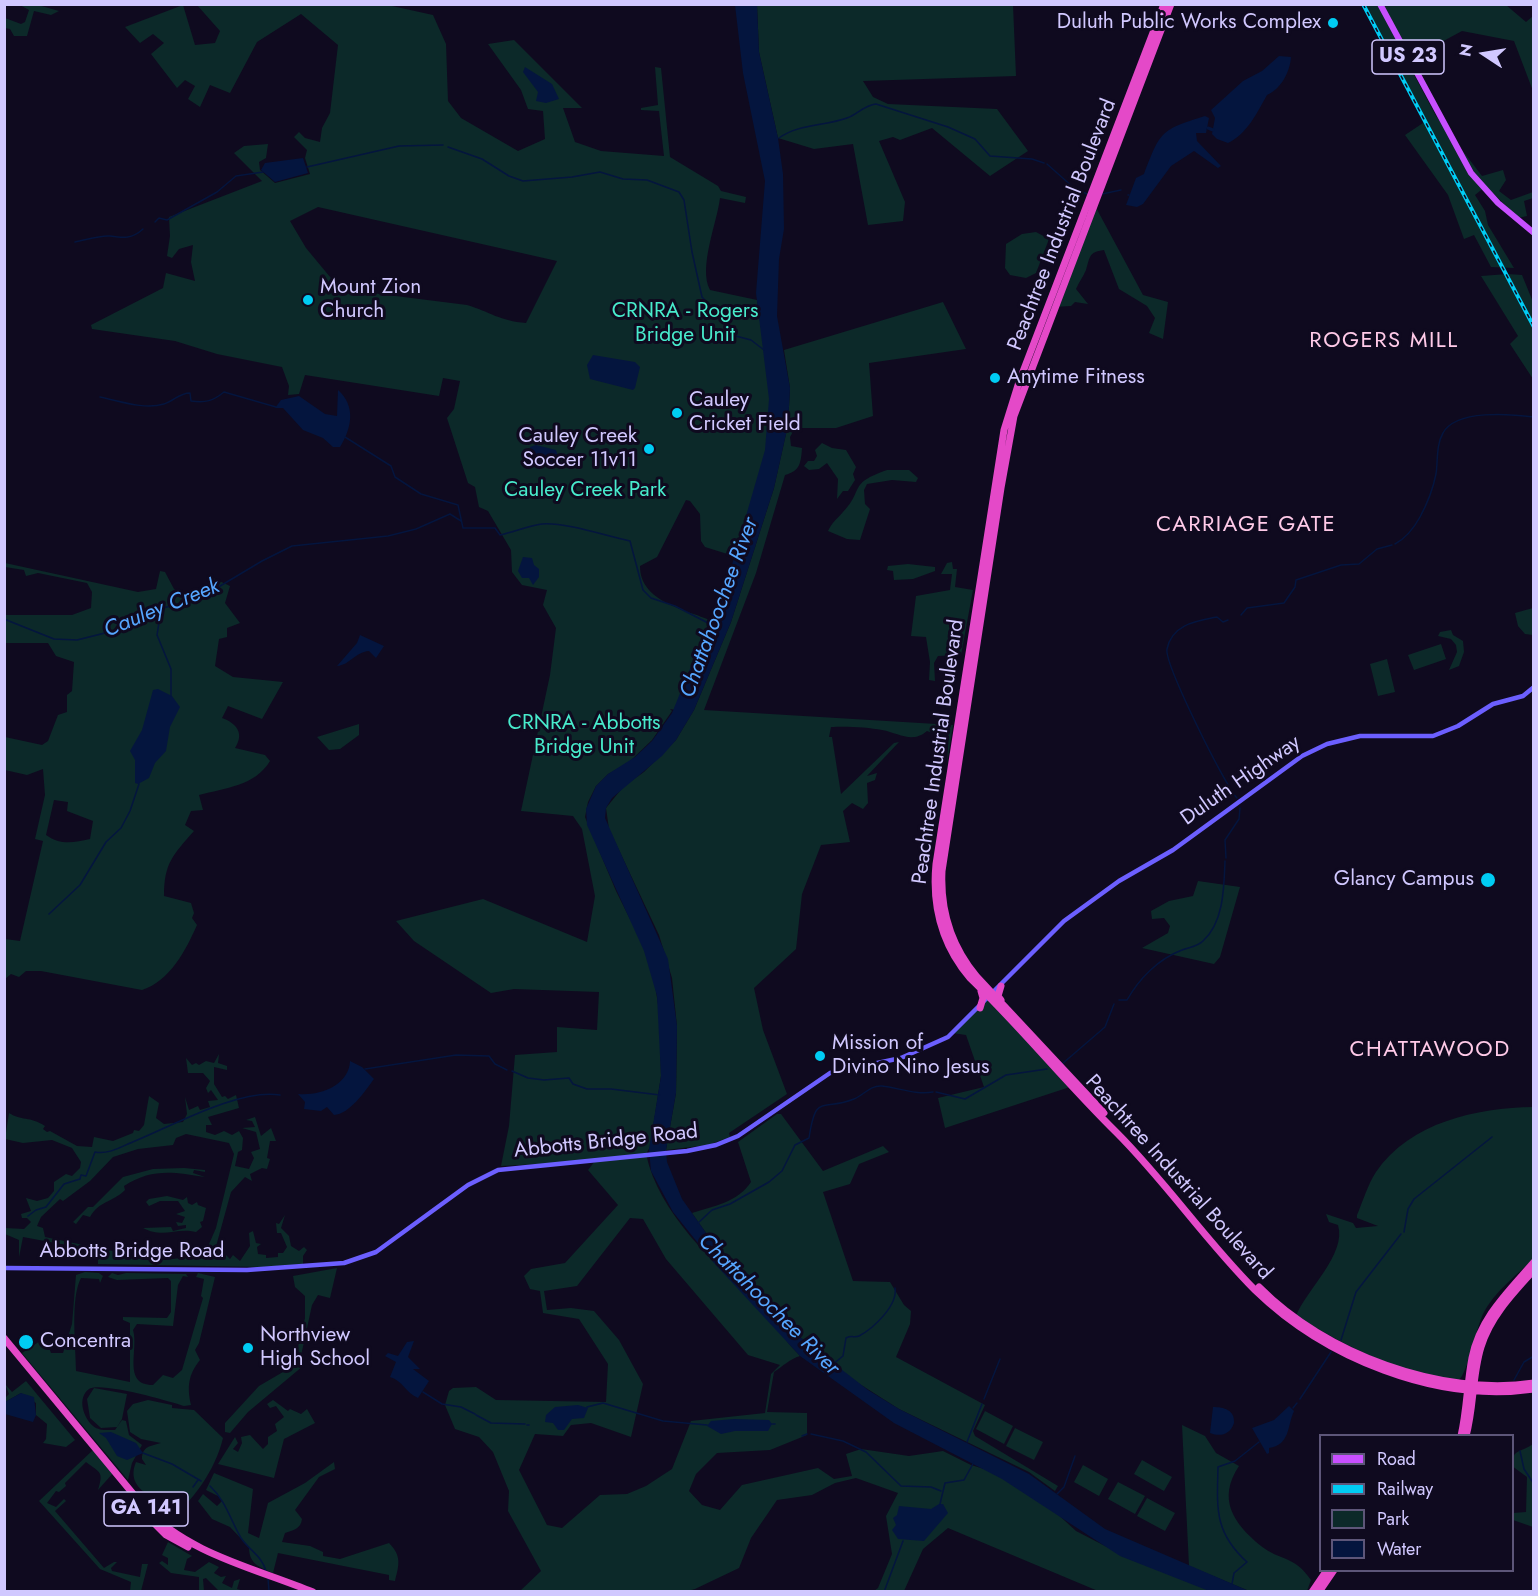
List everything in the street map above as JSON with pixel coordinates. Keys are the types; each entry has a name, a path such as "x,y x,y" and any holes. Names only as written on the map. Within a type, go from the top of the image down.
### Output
{"highway":[{"name":"Peachtree Industrial Boulevard","path":"953,775 997,465 1007,417 1164,4"},
{"name":"Peachtree Industrial Boulevard","path":"1171,4 1014,416 936,864 935,895 938,913 952,952 1117,1133 1247,1282 1273,1307 1312,1334 1396,1375 1470,1389 1533,1389"},
{"path":"980,1008 983,998 981,985 991,988 1001,986 998,996 1002,1008"},
{"path":"980,1008 988,1005 1002,1008"},
{"path":"1466,1434 1472,1356 1484,1324 1498,1302 1533,1262"},
{"path":"1461,1434 1479,1353 1488,1329 1497,1314 1533,1270"},
{"name":"GA 141","path":"4,1338 144,1507 168,1530 201,1549 314,1592"},
{"name":"GA 141","path":"4,1345 138,1507 164,1533 198,1553 302,1592"},
{"name":"Peachtree Industrial Boulevard","path":"1470,1389 1533,1383"},
{"path":"1312,1592 1326,1572"},
{"path":"1319,1592 1333,1572"}],"main road":[{"name":"US 23","path":"1380,4 1471,173 1498,203 1533,232"},
{"name":"Duluth Highway","path":"1146,866 1201,830 1302,756 1327,744 1360,736 1433,736 1458,726 1493,704 1523,696 1533,687"},
{"name":"Abbotts Bridge Road","path":"4,1268 294,1268 356,1261 376,1252 468,1185 498,1170 703,1148 738,1136 830,1073 901,1058 948,1037 980,1008 1064,921 1110,887 1146,866"},
{"path":"376,1247 398,1236"}],"green space":[{"path":"383,4 433,15 446,44 448,101 461,118 518,151 545,139 543,111 528,109 521,90 488,44 514,40 582,108 563,108 575,142 601,151 664,156 659,111 641,110 641,108 658,105 655,67 661,68 670,157 718,186 721,191 746,197 745,203 720,198 709,245 707,281 710,290 757,300 774,420 737,557 705,547 701,541 700,514 690,501 686,500 657,557 640,566 647,588 656,596 677,608 712,621 676,710 670,709 672,711 652,740 627,764 608,774 596,786 588,802 585,817 616,891 630,919 637,927 653,970 660,1019 661,1076 650,1147 646,1154 653,1176 663,1197 690,1235 762,1310 800,1356 774,1372 767,1412 807,1413 807,1435 770,1450 717,1453 696,1474 689,1491 702,1505 720,1510 742,1485 818,1468 834,1479 852,1476 846,1454 861,1449 909,1456 943,1451 971,1465 1001,1474 1052,1509 1076,1531 1107,1547 1216,1591 1098,1591 948,1528 923,1549 904,1591 874,1591 878,1588 892,1554 886,1516 898,1493 856,1478 835,1483 812,1495 777,1500 751,1538 739,1568 695,1589 684,1592 520,1591 541,1571 508,1511 509,1491 493,1452 479,1437 455,1429 445,1405 449,1391 453,1388 476,1387 496,1400 606,1402 608,1364 579,1319 543,1313 540,1291 530,1289 524,1276 531,1269 565,1263 618,1205 588,1170 595,1161 501,1166 509,1126 515,1055 557,1052 557,1027 597,1030 599,992 514,989 491,993 414,941 396,921 483,899 587,942 595,896 582,829 573,816 521,811 550,675 556,628 543,605 547,590 522,585 512,572 511,550 488,511 479,507 475,487 468,483 447,418 454,409 460,381 443,378 439,396 305,375 299,394 288,395 289,386 282,367 217,354 175,341 92,329 91,325 163,288 166,273 195,281 191,262 193,245 179,249 172,258 167,256 170,236 169,217 262,181 234,153 244,146 268,144 266,158 259,162 260,170 275,183 310,174 305,158 307,150 294,137 299,132 305,138 320,142 322,128 330,113 338,45 301,14 257,42 230,93 210,85 200,107 188,99 195,86 185,80 177,88 151,54 164,43 153,34 140,43 125,27 183,5 195,45 215,43 220,31 197,5","holes":["318,207 557,261 526,323 502,318 467,305 340,289 306,248 290,221","630,1218 643,1219 666,1259 748,1355 780,1365 771,1374 765,1413 691,1421 672,1469 646,1486 627,1494 600,1495 562,1528 547,1525 519,1470 535,1434 563,1436 571,1425 591,1423 631,1437 643,1384 619,1340 594,1311 571,1308 547,1310 544,1291 577,1286"]},
{"path":"20,5 38,5 59,11 51,15 34,11 27,36 14,36 10,29 5,28 5,18 21,24 25,22 29,10"},
{"path":"757,5 1013,5 1016,76 863,81 873,97 888,104 997,109 1028,151 990,176 932,128 900,140 893,137 879,141 905,202 903,221 868,225 853,144 814,149 778,138 759,52"},
{"path":"1366,5 1506,5 1526,22 1533,16 1533,91 1514,41 1462,31 1436,45 1423,43 1403,54 1436,116 1482,176 1503,170 1506,180 1499,191 1511,200 1533,192 1533,198 1524,201 1527,216 1518,218 1486,186 1475,195 1485,211 1488,225 1514,268 1491,267 1474,235 1464,239 1448,195 1405,135 1426,121"},
{"path":"1093,202 1143,295 1168,302 1163,339 1149,333 1155,318 1147,306 1119,289 1104,250 1090,256 1076,289 1088,304 1075,302 1071,306 1052,307"},
{"path":"1036,232 1049,239 1036,273 1026,278 1010,275 1005,268 1006,244 1022,234"},
{"path":"1522,275 1533,302 1533,379 1510,344 1518,336 1481,276"},
{"path":"943,302 966,349 869,363 873,416 836,428 795,428 790,437 791,446 802,448 800,462 797,469 785,475 756,573 704,710 953,725 947,764 948,746 941,744 941,736 927,731 911,737 870,728 831,727 829,737 832,737 841,794 894,743 899,742 867,776 877,773 875,780 867,783 868,803 863,809 852,803 843,811 850,842 821,845 802,894 796,949 754,988 763,1030 787,1094 729,1133 730,1137 708,1145 666,1150 676,1093 677,1026 672,978 659,935 609,829 606,808 624,786 644,772 676,740 694,710 731,622 774,488 788,425 790,388 784,350"},
{"path":"822,443 832,448 846,450 856,467 853,474 855,480 848,491 843,491 837,499 838,479 827,463 819,469 809,470 804,466 808,461 814,461 817,456 815,450"},
{"path":"887,470 909,470 918,478 916,482 892,480 867,484 864,490 865,504 870,509 860,540 847,539 828,531 850,504 861,483"},
{"path":"952,562 953,569 957,569 955,587 973,590 961,655 938,656 934,663 935,681 929,680 930,662 926,637 911,636 916,596 950,590 952,574 941,574 947,563"},
{"path":"5,563 138,592 156,589 160,571 165,572 174,589 192,596 213,578 230,586 225,603 240,623 227,628 227,637 219,639 215,666 233,677 283,682 262,719 228,706 222,718 238,729 239,738 235,748 265,755 270,761 264,769 248,781 199,795 203,810 191,811 185,825 194,831 171,860 164,885 164,896 191,903 194,913 192,918 197,925 188,944 169,972 152,986 142,990 41,971 26,971 19,977 11,974 5,979 5,939 20,941 43,841 35,839 45,795 43,769 27,775 5,770 5,737 42,745 48,741 58,715 67,712 67,695 72,691 74,662 56,656 48,643 5,643 5,615 72,615 91,608 92,592 87,583 38,573 26,576 24,570 5,567","holes":["54,800 68,802 67,811 93,821 90,839 67,842 46,835"]},
{"path":"908,564 935,567 935,571 913,579 894,580 893,571 887,570 888,566"},
{"path":"1533,608 1533,635 1525,634 1518,626 1515,613"},
{"path":"1451,630 1453,635 1463,641 1464,652 1459,666 1449,670 1457,652 1456,645 1451,639 1438,636 1440,632"},
{"path":"1441,644 1446,659 1414,670 1408,655"},
{"path":"1387,659 1395,692 1378,696 1370,664"},
{"path":"359,724 359,735 340,749 329,750 317,737"},
{"path":"1198,881 1240,887 1220,957 1214,964 1142,948 1168,933 1170,926 1164,918 1152,919 1151,911 1169,901 1193,896"},
{"path":"991,997 1073,1086 945,1128 938,1098 984,1087 966,1035 952,1033"},
{"path":"219,1054 218,1063 227,1066 227,1070 214,1067 214,1084 222,1097 225,1096 228,1099 236,1095 239,1108 208,1117 212,1125 206,1125 206,1132 215,1135 224,1131 232,1135 239,1131 243,1138 242,1150 238,1152 235,1166 249,1169 254,1158 251,1152 260,1149 256,1132 242,1128 255,1127 252,1121 246,1120 255,1117 261,1136 271,1128 276,1141 270,1141 267,1158 270,1159 267,1169 262,1168 250,1174 252,1181 245,1177 231,1192 215,1250 221,1250 230,1259 233,1255 240,1261 250,1246 249,1233 253,1231 256,1243 261,1244 257,1247 258,1254 266,1255 266,1258 278,1257 278,1253 283,1253 287,1247 281,1233 277,1233 276,1223 279,1224 285,1215 281,1228 289,1236 291,1246 299,1251 304,1247 307,1250 303,1256 303,1264 263,1267 98,1264 98,1253 93,1250 23,1237 19,1257 19,1240 5,1234 5,1228 24,1229 31,1222 27,1218 22,1218 21,1214 31,1211 26,1198 37,1201 48,1198 54,1191 54,1182 66,1174 72,1176 80,1168 81,1162 72,1148 52,1140 23,1143 5,1139 9,1113 40,1123 45,1126 43,1129 47,1132 50,1131 77,1146 92,1147 94,1137 113,1141 133,1133 134,1130 139,1131 144,1125 149,1096 159,1103 156,1118 164,1124 183,1122 187,1114 185,1097 189,1110 198,1106 200,1110 210,1107 208,1101 218,1100 211,1090 208,1093 206,1088 210,1081 203,1073 188,1073 186,1058 192,1065 196,1063 199,1065 206,1061 214,1063","holes":["186,1134 229,1143 234,1154 216,1228 203,1258 193,1256 192,1252 189,1257 188,1250 187,1257 166,1260 146,1258 45,1237 43,1228 37,1226 41,1217 60,1199 63,1201 90,1181 113,1157 138,1149 173,1145 176,1138"]},
{"path":"1533,1107 1533,1259 1504,1286 1485,1310 1459,1380 1416,1372 1374,1357 1296,1316 1337,1248 1338,1225 1329,1222 1326,1214 1353,1223 1356,1228 1378,1226 1357,1218 1357,1215 1373,1177 1390,1155 1407,1141 1446,1121 1490,1111"},
{"path":"777,1114 781,1114 823,1171 883,1146 889,1152 859,1164 850,1184 823,1192 853,1281 890,1282 904,1305 911,1311 910,1324 896,1357 985,1405 973,1431 975,1436 1058,1486 1055,1491 1029,1472 899,1409 844,1374 800,1337 743,1271 711,1240 692,1213 732,1199 746,1189 751,1182 738,1142"},
{"path":"153,1169 205,1170 205,1172 194,1170 193,1173 205,1177 173,1173 144,1176 124,1186 125,1190 98,1207 90,1217 83,1215 76,1224 73,1222 88,1207 93,1207 123,1177"},
{"path":"167,1196 183,1200 187,1197 188,1203 192,1205 197,1202 198,1205 206,1208 203,1221 200,1222 202,1227 196,1232 164,1233 143,1228 171,1227 173,1231 186,1228 186,1225 178,1226 176,1222 182,1223 185,1217 176,1214 185,1211 178,1201 160,1201 149,1206 146,1202 149,1199"},
{"path":"337,1268 330,1298 318,1295 312,1305 299,1365 303,1366 248,1412 230,1433 225,1432 225,1423 259,1386 289,1366 298,1347 305,1318 305,1296 295,1287 293,1276"},
{"path":"85,1272 99,1273 103,1276 100,1283 99,1279 81,1278 78,1287 75,1310 76,1371 130,1382 130,1323 123,1320 123,1317 167,1318 171,1312 171,1281 168,1278 117,1280 108,1277 112,1273 118,1275 126,1273 186,1274 188,1277 183,1276 178,1285 173,1326 137,1324 133,1330 135,1373 143,1383 153,1385 163,1375 173,1378 182,1370 203,1298 201,1296 204,1279 196,1277 198,1273 215,1277 199,1343 195,1350 200,1360 190,1381 191,1405 184,1406 135,1393 95,1387 89,1389 83,1397 84,1413 95,1428 115,1430 122,1420 126,1421 129,1435 142,1445 132,1463 128,1480 22,1353 40,1341 47,1342 51,1353 63,1353 72,1324 76,1275"},
{"path":"26,1381 75,1440 66,1447 43,1443 46,1439 47,1424 36,1415 36,1403 21,1393 5,1402 9,1394 5,1384 12,1392"},
{"path":"94,1388 127,1394 122,1419 117,1427 101,1428 90,1418 87,1399"},
{"path":"148,1400 172,1405 172,1408 194,1410 223,1438 215,1462 202,1485 166,1523 141,1500 148,1495 137,1485 134,1477 136,1462 146,1465 142,1459 145,1449 161,1443 141,1439 130,1432 127,1411 133,1404"},
{"path":"273,1400 288,1411 290,1409 301,1414 307,1409 315,1423 284,1439 274,1478 218,1464 235,1437 238,1443 233,1449 238,1452 242,1443 241,1437 250,1435 263,1449 268,1444 268,1437 277,1431 275,1424 284,1417 276,1406 270,1408 267,1404"},
{"path":"985,1411 1013,1426 1004,1444 976,1429"},
{"path":"1182,1425 1205,1436 1216,1453 1239,1466 1229,1489 1231,1510 1243,1528 1261,1546 1293,1562 1305,1572 1311,1580 1307,1591 1249,1591 1189,1566"},
{"path":"1015,1428 1043,1442 1034,1460 1006,1446"},
{"path":"1533,1444 1533,1527 1514,1520 1514,1513 1526,1512 1527,1477 1514,1467 1515,1454"},
{"path":"94,1449 114,1472 98,1490 100,1473 86,1462 65,1483 66,1486 59,1492 56,1491 47,1503 56,1507 64,1499 66,1501 55,1511 104,1568 117,1562 111,1568 112,1571 140,1577 142,1564 148,1564 141,1591 130,1591 131,1582 100,1569 39,1501"},
{"path":"1142,1460 1172,1477 1164,1491 1134,1474"},
{"path":"334,1462 335,1469 319,1477 295,1510 302,1519 300,1525 285,1533 282,1542 310,1546 323,1552 323,1556 340,1559 389,1543 398,1557 395,1581 389,1580 389,1575 278,1553 273,1573 263,1569 253,1561 249,1547 230,1527 212,1519 198,1501 203,1494 217,1506 222,1501 218,1496 206,1490 214,1473 253,1489 248,1533 259,1538 268,1503 305,1483"},
{"path":"1083,1465 1108,1479 1099,1496 1074,1482"},
{"path":"1118,1482 1145,1496 1135,1514 1108,1499"},
{"path":"1147,1498 1175,1513 1165,1531 1137,1516"},
{"path":"168,1542 192,1556 187,1559 184,1570 195,1572 209,1562 219,1567 214,1573 221,1577 226,1576 222,1583 232,1588 234,1581 240,1579 237,1589 244,1591 219,1591 206,1578 203,1579 204,1591 199,1591 199,1577 171,1573 159,1563 162,1561 168,1565 168,1558 162,1555"}],"water":[{"name":"Chattahoochee River","path":"735,5 757,5 759,52 778,138 783,174 784,229 779,259 777,316 790,388 788,425 774,488 731,622 694,710 676,740 662,756 612,798 606,808 605,818 668,959 677,1026 676,1093 666,1150 667,1162 682,1199 711,1240 743,1271 800,1337 868,1390 899,1409 1029,1474 1105,1529 1249,1591 1209,1591 1120,1556 1002,1479 894,1423 800,1356 714,1263 673,1212 651,1171 649,1149 661,1076 657,996 644,951 587,825 586,809 596,786 608,774 635,757 652,741 672,713 731,568 765,450 769,399 756,293 765,181 743,73"},
{"path":"1279,56 1291,57 1287,74 1280,84 1267,95 1241,134 1228,143 1217,139 1212,134 1215,118 1211,110 1243,81 1262,71"},
{"path":"525,67 552,84 559,99 546,103 536,101 538,92 523,72"},
{"path":"1205,116 1209,118 1206,133 1196,133 1197,141 1221,166 1218,168 1194,151 1171,166 1143,204 1137,207 1126,205 1136,178 1144,174 1164,134 1179,125"},
{"path":"303,158 308,173 275,182 261,170 265,163"},
{"path":"593,355 635,362 640,367 635,388 633,390 590,379 587,365"},
{"path":"338,390 344,396 350,410 349,425 340,447 333,447 323,438 303,430 283,408 275,408 281,400 299,396 325,414 337,416"},
{"path":"536,445 556,450 558,456 555,465 548,467 529,462 530,447"},
{"path":"523,557 532,558 534,565 539,569 539,577 533,585 529,578 522,578 518,571"},
{"path":"360,635 384,646 376,658 369,651 364,652 337,666 357,643"},
{"path":"158,689 172,696 180,707 170,727 166,751 155,763 149,778 138,784 135,783 135,760 130,751 142,730 153,690"},
{"path":"350,1061 362,1067 374,1079 357,1101 346,1111 334,1115 327,1107 321,1111 304,1109 305,1102 298,1094 323,1091 339,1083 348,1070"},
{"path":"414,1341 408,1357 420,1369 413,1369 429,1381 418,1398 390,1377 396,1362 385,1356 388,1353 398,1356 407,1342"},
{"path":"21,1393 34,1397 36,1415 33,1422 5,1414 5,1402"},
{"path":"578,1405 588,1408 584,1418 572,1419 564,1430 558,1430 553,1423 545,1422 546,1415 555,1407"},
{"path":"1289,1406 1294,1411 1287,1434 1281,1443 1269,1448 1267,1454 1252,1428 1274,1420"},
{"path":"1213,1407 1225,1409 1233,1415 1234,1423 1224,1434 1210,1433"},
{"path":"769,1420 772,1424 768,1431 735,1431 721,1434 707,1426 711,1421"},
{"path":"111,1432 136,1443 143,1453 127,1460 117,1456 106,1438 99,1433"},
{"path":"943,1504 948,1513 924,1541 898,1539 892,1530 896,1525 893,1518 897,1515 899,1506 931,1509"}],"waterway":[{"path":"779,138 795,130 839,121 876,104 948,127 975,139 990,156 1032,159 1044,163"},
{"path":"1208,128 1213,130"},
{"path":"307,167 399,146 443,145"},
{"path":"448,147 482,159 509,176 523,181 600,172 623,179 647,180 679,192 684,200 702,297 721,317 732,335 751,340 764,350"},
{"path":"1047,164 1074,188 1087,194"},
{"path":"155,222 159,218 167,220 217,192 236,176 263,172"},
{"path":"1102,194 1121,190"},
{"path":"75,242 102,236 128,237 143,229"},
{"path":"100,397 132,404 156,406 183,394 190,393 191,401 205,401 224,392 276,407"},
{"path":"1395,544 1412,529 1425,507 1436,474 1439,443 1443,433 1450,425 1459,420 1485,415 1534,417"},
{"name":"Cauley Creek","path":"345,437 391,466 395,477 421,494 458,505 463,528 495,528 500,535 537,525 551,524 574,527 630,541 643,590 651,598 675,606 710,624"},
{"name":"Cauley Creek","path":"4,619 54,639 77,640 113,631 152,611 200,598 292,546 388,536 416,529 450,514 461,521"},
{"path":"1241,615 1247,608 1284,603 1295,587 1296,580 1341,565 1359,564 1377,549 1392,545"},
{"path":"161,610 157,635 171,669 171,696"},
{"path":"1228,620 1223,622 1217,617 1186,625 1174,634 1167,649 1175,676 1196,724 1237,798"},
{"path":"49,914 80,885 106,842 121,828 130,811 139,784"},
{"path":"1226,858 1225,840 1239,819 1240,808"},
{"path":"1119,1000 1127,1000 1143,977 1157,964 1173,954 1198,945 1210,933 1222,904 1225,861"},
{"path":"1062,1064 1105,1027 1114,1004"},
{"path":"365,1069 456,1055 489,1056 495,1064 507,1070"},
{"path":"936,1092 965,1099 1006,1075 1047,1069"},
{"path":"512,1071 528,1078 544,1080 569,1078 573,1084 587,1089 611,1089 660,1095"},
{"path":"698,1223 712,1210 730,1204 769,1182 782,1171 795,1145 809,1138 814,1114 822,1106 843,1103 878,1086 914,1092 933,1092"},
{"path":"28,1216 46,1207 64,1184 80,1179 81,1175 86,1176 95,1152 115,1150 226,1103 264,1094 280,1095"},
{"path":"1404,1232 1408,1209 1414,1199 1492,1137"},
{"path":"1341,1340 1356,1292 1401,1234"},
{"name":"Chattahoochee River","path":"832,1365 843,1356 846,1338 859,1336 871,1328 889,1309 893,1302 895,1288"},
{"path":"1300,1399 1331,1352"},
{"path":"1514,1380 1524,1362 1534,1356"},
{"path":"984,1399 1000,1359"},
{"path":"423,1392 442,1404 461,1407 475,1414"},
{"path":"587,1407 603,1403 663,1421 707,1425"},
{"path":"1293,1408 1297,1403"},
{"path":"967,1442 982,1404"},
{"path":"476,1415 491,1423 525,1424"},
{"path":"802,1436 807,1434"},
{"path":"811,1434 843,1441 866,1452 901,1486 931,1487 941,1491"},
{"path":"1232,1584 1234,1573 1247,1562 1236,1551 1223,1530 1217,1495 1218,1467 1235,1461 1259,1442"},
{"path":"1520,1451 1524,1469 1534,1484"},
{"path":"143,1453 172,1464 201,1481"},
{"path":"1057,1494 1064,1487 1075,1456"},
{"path":"940,1504 945,1483 964,1480 974,1462"},
{"path":"193,1487 198,1480"},
{"path":"210,1486 224,1504 241,1538 262,1561 266,1571"},
{"path":"884,1592 903,1541"},
{"path":"268,1578 269,1592"}],"railway":[{"path":"1363,4 1534,327"}],"place":[{"name":"Duluth Public Works Complex","path":"1333,23"},
{"name":"Mount Zion Church","path":"308,300"},
{"name":"Anytime Fitness","path":"995,378"},
{"name":"Cauley Cricket Field","path":"677,413"},
{"name":"Cauley Creek Soccer 11v11","path":"649,449"},
{"name":"Glancy Campus","path":"1488,880"},
{"name":"Mission of Divino Nino Jesus","path":"820,1056"},
{"name":"Concentra","path":"26,1342"},
{"name":"Northview High School","path":"248,1348"}],"district":[{"name":"ROGERS MILL","path":"1384,342"},
{"name":"CARRIAGE GATE","path":"1246,526"},
{"name":"CHATTAWOOD","path":"1430,1051"}],"park label":[{"name":"CRNRA - Rogers Bridge Unit","path":"685,324"},
{"name":"Cauley Creek Park","path":"585,491"},
{"name":"CRNRA - Abbotts Bridge Unit","path":"584,736"}]}
